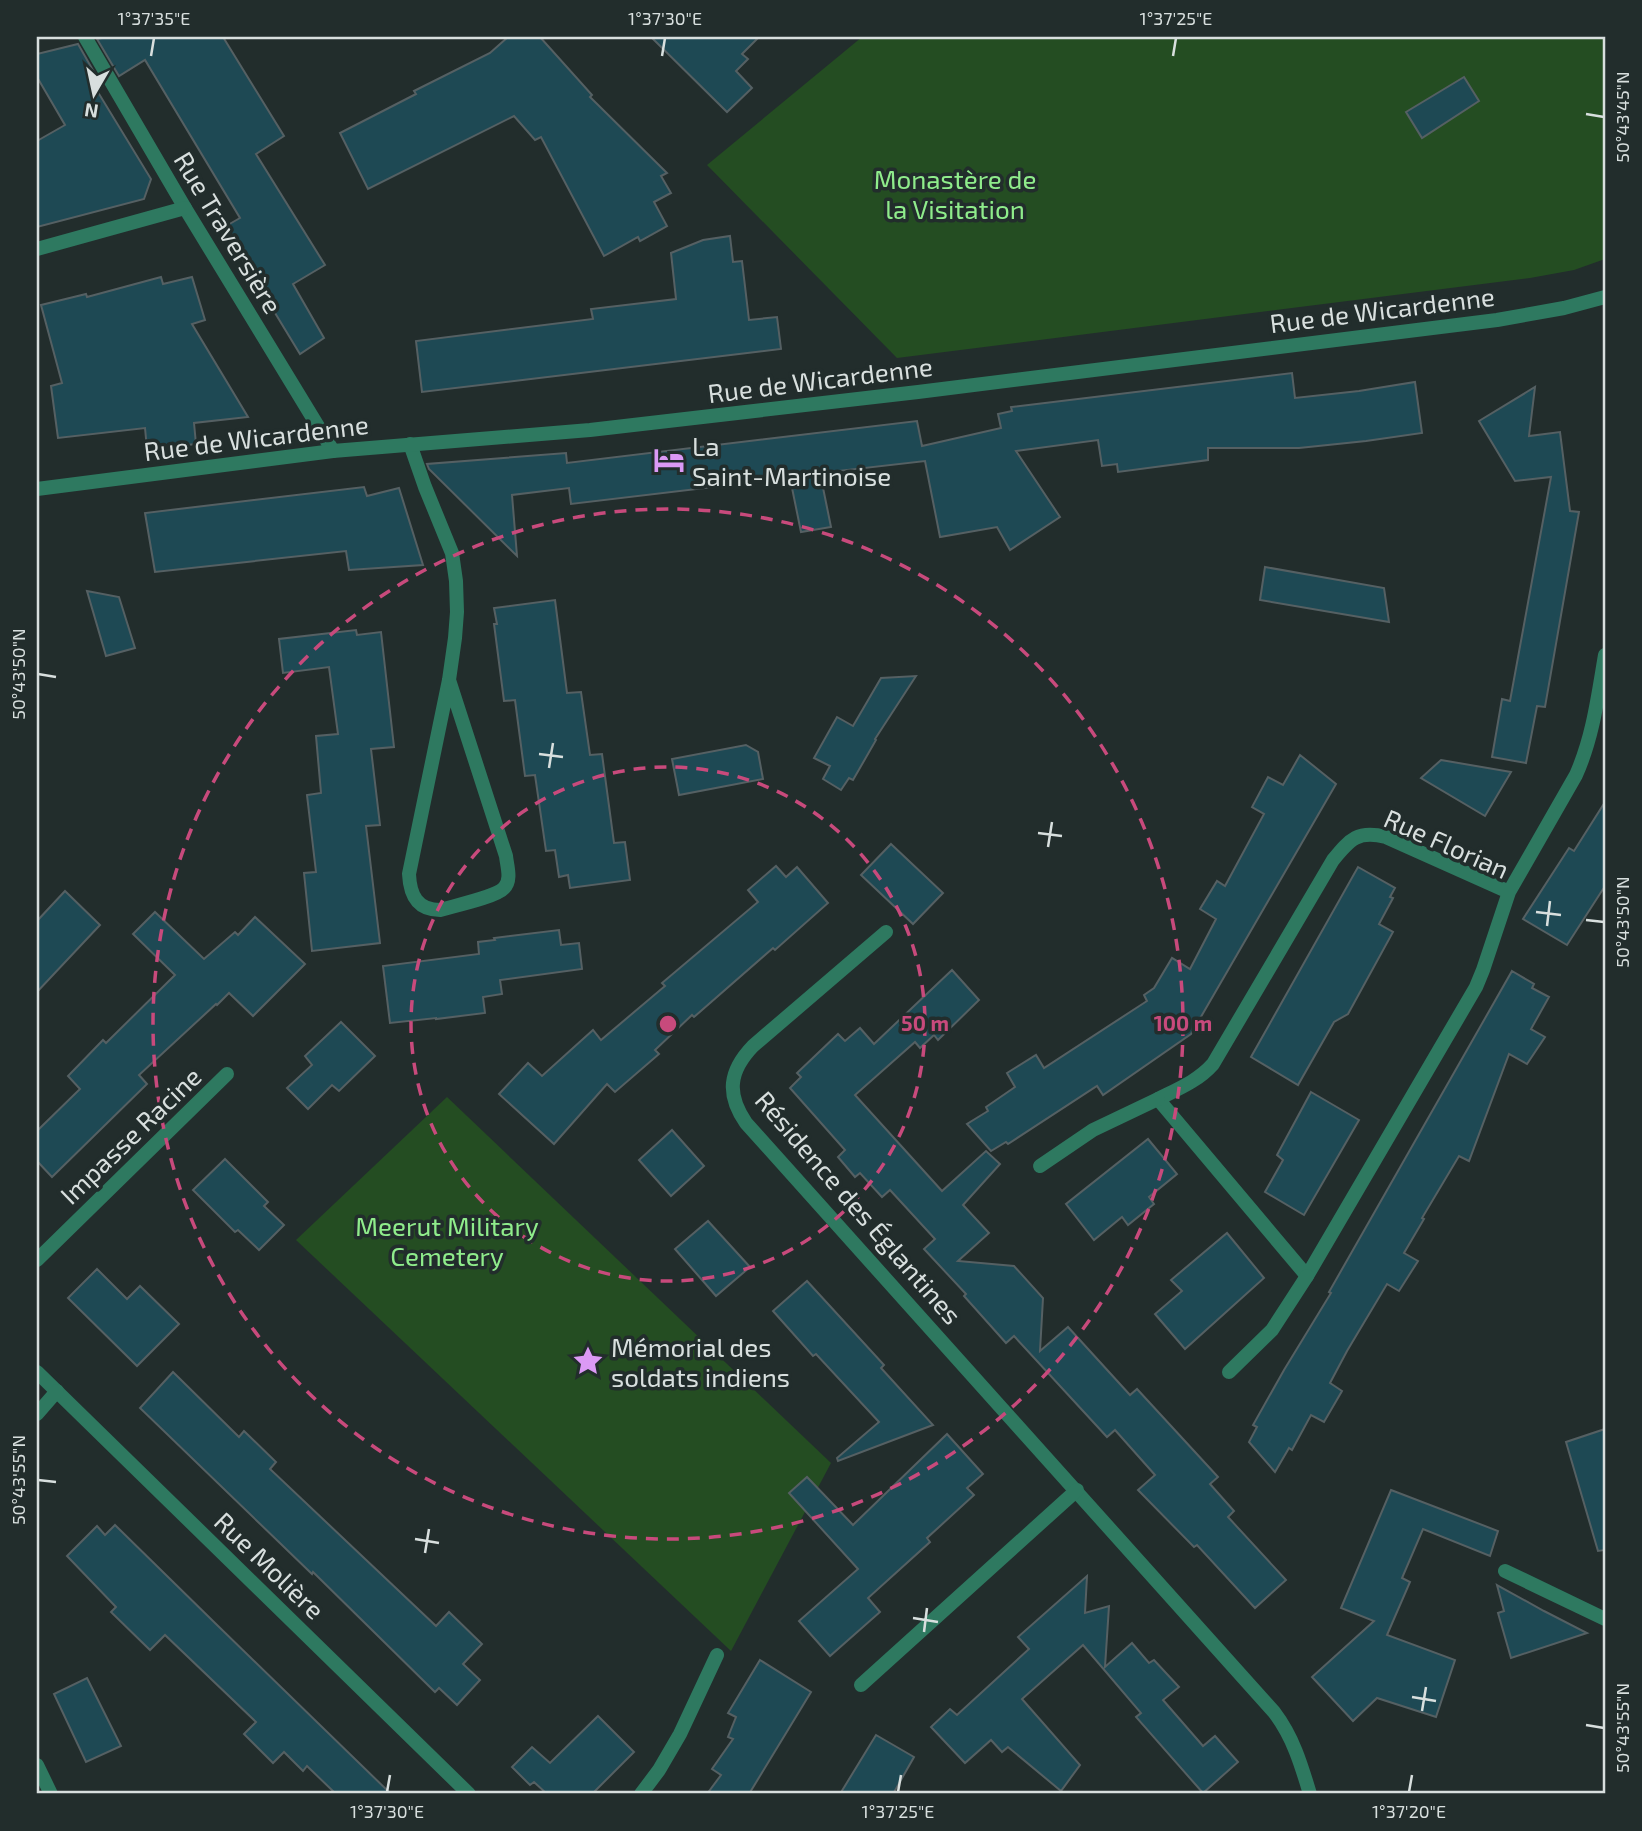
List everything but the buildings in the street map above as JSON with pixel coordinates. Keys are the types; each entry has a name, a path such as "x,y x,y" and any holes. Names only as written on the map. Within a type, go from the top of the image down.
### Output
{"street":[{"name":"Rue Traversière","path":"85,37 185,208 333,450"},
{"path":"37,249 185,208"},
{"name":"Rue de Wicardenne","path":"37,489 333,450 590,430 932,390 1497,320 1564,308 1605,297"},
{"path":"410,444 452,553 456,581 454,652 409,874 409,885 415,900 419,905 433,910 494,894 505,888 508,880 506,856 449,680"},
{"path":"1509,892 1576,775 1599,724 1605,655"},
{"name":"Rue Florian","path":"1040,1166 1093,1130 1204,1074 1213,1064 1333,860 1351,839 1373,833 1386,836 1509,892 1476,987 1272,1331 1229,1372"},
{"name":"Résidence des Églantines","path":"886,932 742,1058 734,1078 734,1100 738,1112 1274,1712 1297,1751 1310,1794"},
{"name":"Impasse Racine","path":"37,1260 227,1074"},
{"path":"1158,1099 1307,1276"},
{"name":"Rue Molière","path":"37,1372 468,1794"},
{"path":"37,1414 57,1391"},
{"path":"861,1685 1077,1490"},
{"path":"1506,1572 1605,1619"},
{"path":"641,1794 680,1734 717,1655"},
{"path":"37,1765 51,1794"}],"green space":[{"name":"Monastère de la Visitation","path":"862,37 1605,37 1605,259 1574,270 1530,278 897,358 707,165"},
{"name":"Meerut Military Cemetery","path":"447,1097 831,1463 731,1651 296,1240"}],"place":[{"name":"La Saint-Martinoise","path":"669,460"},
{"name":"Mémorial des soldats indiens","path":"588,1361"}]}
